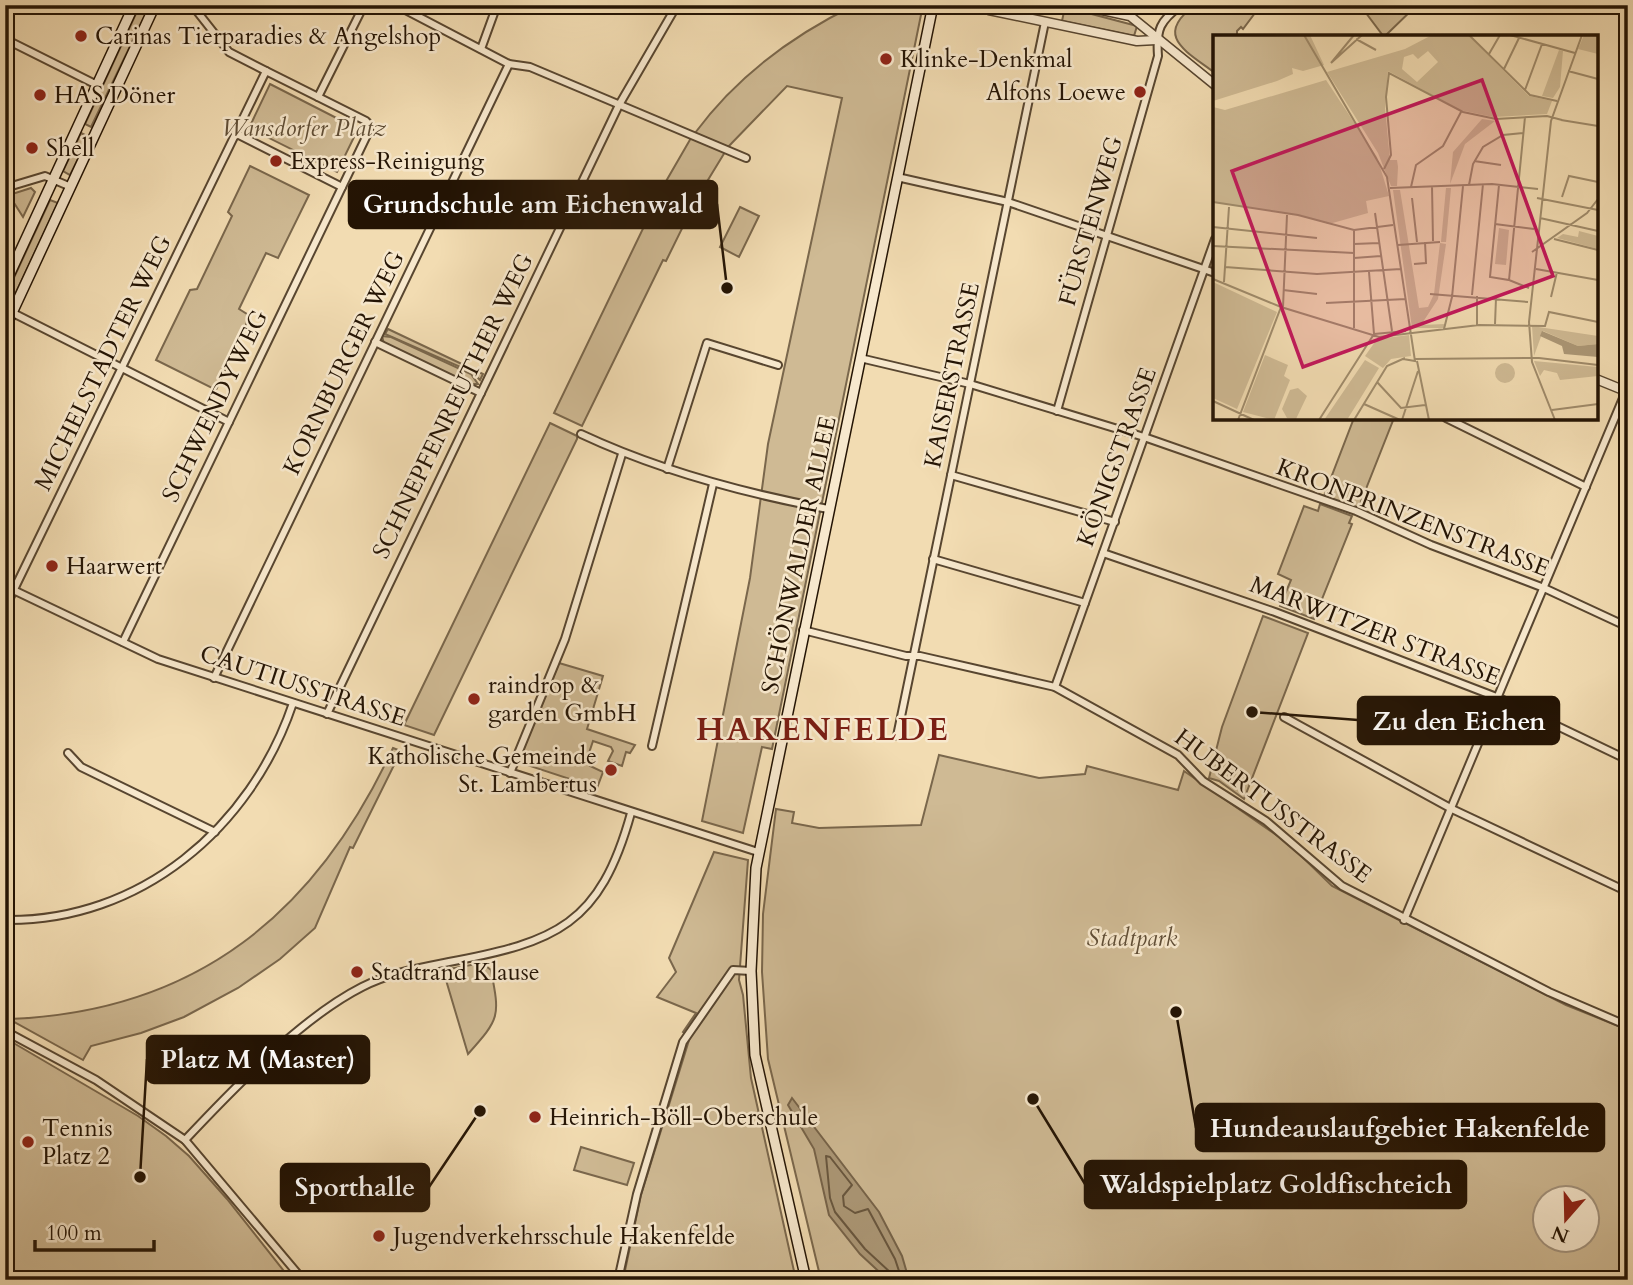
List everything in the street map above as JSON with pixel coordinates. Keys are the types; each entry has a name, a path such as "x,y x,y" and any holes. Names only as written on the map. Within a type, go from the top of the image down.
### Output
{"main road":[{"path":"5,284 134,5"},
{"path":"5,328 155,5"},
{"name":"SCHÖNWALDER ALLEE","path":"806,1280 755,1055 751,919 758,852 933,5"}],"street":[{"path":"192,5 229,52 318,97 370,125 342,187 235,133 266,71"},
{"path":"318,97 364,5"},
{"path":"396,5 509,64 530,67 746,158"},
{"path":"481,49 497,5"},
{"name":"SCHNEPFENREUTHER WEG","path":"327,714 619,105 677,5"},
{"path":"982,5 989,10 1137,41 1156,40"},
{"path":"1079,5 1130,16 1156,40 1213,83"},
{"path":"1156,40 1162,19 1181,5"},
{"name":"KAISERSTRASSE","path":"897,736 1045,22"},
{"path":"5,39 97,85"},
{"name":"FÜRSTENWEG","path":"1056,411 1157,56 1156,40"},
{"name":"KORNBURGER WEG","path":"214,678 509,64"},
{"name":"MICHELSTADTER WEG","path":"5,608 235,133"},
{"path":"5,188 45,176 71,187"},
{"path":"897,177 1008,202 1213,272"},
{"name":"SCHWENDYWEG","path":"123,642 342,187"},
{"name":"KÖNIGSTRASSE","path":"1055,687 1213,244"},
{"path":"12,313 229,422"},
{"path":"375,342 481,393"},
{"path":"667,469 707,343 778,365"},
{"name":"KRONPRINZENSTRASSE","path":"860,358 970,384 1144,437 1356,511 1431,545 1544,588 1628,627"},
{"path":"1404,920 1627,392 1598,380"},
{"path":"1450,420 1586,487"},
{"path":"581,435 622,454 713,484 828,509"},
{"path":"510,773 565,639 622,454"},
{"path":"951,475 1115,522"},
{"path":"652,746 713,484"},
{"name":"MARWITZER STRASSE","path":"1103,553 1275,612 1499,698 1628,760"},
{"path":"933,559 1085,603"},
{"name":"CAUTIUSSTRASSE","path":"5,586 123,642 214,678 758,852"},
{"name":"HUBERTUSSTRASSE","path":"803,630 1055,687 1178,755 1203,781 1266,821 1332,879 1404,920 1549,992 1628,1026"},
{"path":"5,920 68,913 131,894 173,869 215,832 261,773 293,703"},
{"path":"1284,716 1452,809 1628,892"},
{"path":"68,753 81,767 215,832"},
{"path":"185,1140 284,1045 332,1006 364,986 408,970 531,944 561,928 580,912 603,883 631,813"},
{"path":"618,1280 637,1194 683,1042 733,970 751,971"},
{"path":"5,1031 96,1080 185,1140 237,1198 303,1280"}],"green space":[{"path":"140,5 150,5 91,127 85,124"},
{"path":"855,5 923,5 772,749 762,747 743,833 702,821 750,578 768,444 842,98 787,86 728,147 695,133 729,93 767,59 809,30"},
{"path":"1195,5 1261,5 1243,29 1241,27 1237,31 1237,35 1213,35 1213,71 1178,42 1176,26"},
{"path":"1360,5 1417,5 1386,35 1382,35"},
{"path":"1065,7 1137,26 1134,36 1062,21"},
{"name":"Wansdorfer Platz","path":"270,84 358,129 337,172 249,128"},
{"path":"81,133 89,137 70,175 63,171"},
{"path":"691,138 725,152 697,198 666,261 663,260 582,426 554,413 665,183"},
{"path":"250,166 309,195 278,258 266,253 239,309 250,316 216,390 156,360 190,290 197,289 232,216 228,212"},
{"path":"31,188 35,192 23,217 9,195"},
{"path":"50,200 58,203 5,316 5,297"},
{"path":"740,207 759,216 739,257 720,247"},
{"path":"388,329 483,374 480,380 472,372 385,334"},
{"path":"382,336 391,337 471,374 478,384 468,384 384,344"},
{"path":"1353,420 1393,420 1358,509 1324,496"},
{"path":"550,423 577,436 577,439 434,735 404,725"},
{"path":"1320,504 1352,516 1349,523 1352,524 1314,619 1280,606 1291,580 1278,574 1304,506 1318,511"},
{"path":"1263,616 1308,633 1244,799 1219,781 1209,778 1222,727"},
{"path":"559,663 603,676 587,729 635,745 630,753 626,752 622,766 608,761 613,751 611,747 593,741 589,753 593,755 590,766 603,772 597,788 518,762"},
{"path":"393,748 401,751 353,848 350,847 315,928 280,959 238,988 184,1017 141,1033 91,1046 83,1060 9,1019 76,1012 137,997 193,974 243,943 287,904 327,859 362,807"},
{"name":"Stadtpark","path":"939,755 1039,778 1085,774 1087,766 1178,790 1184,771 1288,843 1332,886 1566,1005 1628,1030 1628,1280 821,1280 768,1059 762,972 763,914 776,809 794,812 792,823 819,828 921,825"},
{"path":"714,852 748,860 739,980 743,995 751,1078 796,1280 623,1280 641,1195 690,1037 683,1032 696,1013 657,997 676,972 669,958"},
{"path":"482,963 491,970 496,998 495,1016 492,1024 468,1054 443,970"},
{"path":"5,1038 138,1116 166,1136 189,1156 227,1199 291,1280 5,1280"},
{"path":"581,1147 634,1163 627,1185 574,1170"}],"water":[{"path":"792,1098 879,1212 902,1256 909,1280 888,1280 860,1254 829,1215 814,1149 788,1105"}],"place":[{"name":"Carinas Tierparadies & Angelshop","path":"81,36"},
{"name":"Klinke-Denkmal","path":"886,59"},
{"name":"Alfons Loewe","path":"1140,92"},
{"name":"HAS Döner","path":"40,95"},
{"name":"Shell","path":"32,148"},
{"name":"Express-Reinigung","path":"276,161"},
{"name":"Grundschule am Eichenwald","path":"727,288"},
{"name":"Haarwert","path":"52,566"},
{"name":"raindrop & garden GmbH","path":"474,699"},
{"name":"Zu den Eichen","path":"1252,712"},
{"name":"Katholische Gemeinde St. Lambertus","path":"611,770"},
{"name":"Stadtrand Klause","path":"357,972"},
{"name":"Hundeauslaufgebiet Hakenfelde","path":"1176,1012"},
{"name":"Waldspielplatz Goldfischteich","path":"1033,1099"},
{"name":"Sporthalle","path":"480,1111"},
{"name":"Heinrich-Böll-Oberschule","path":"535,1117"},
{"name":"Tennis Platz 2","path":"28,1142"},
{"name":"Platz M (Master)","path":"140,1177"},
{"name":"Jugendverkehrsschule Hakenfelde","path":"379,1236"}],"district":[{"name":"HAKENFELDE","path":"823,730"}]}
